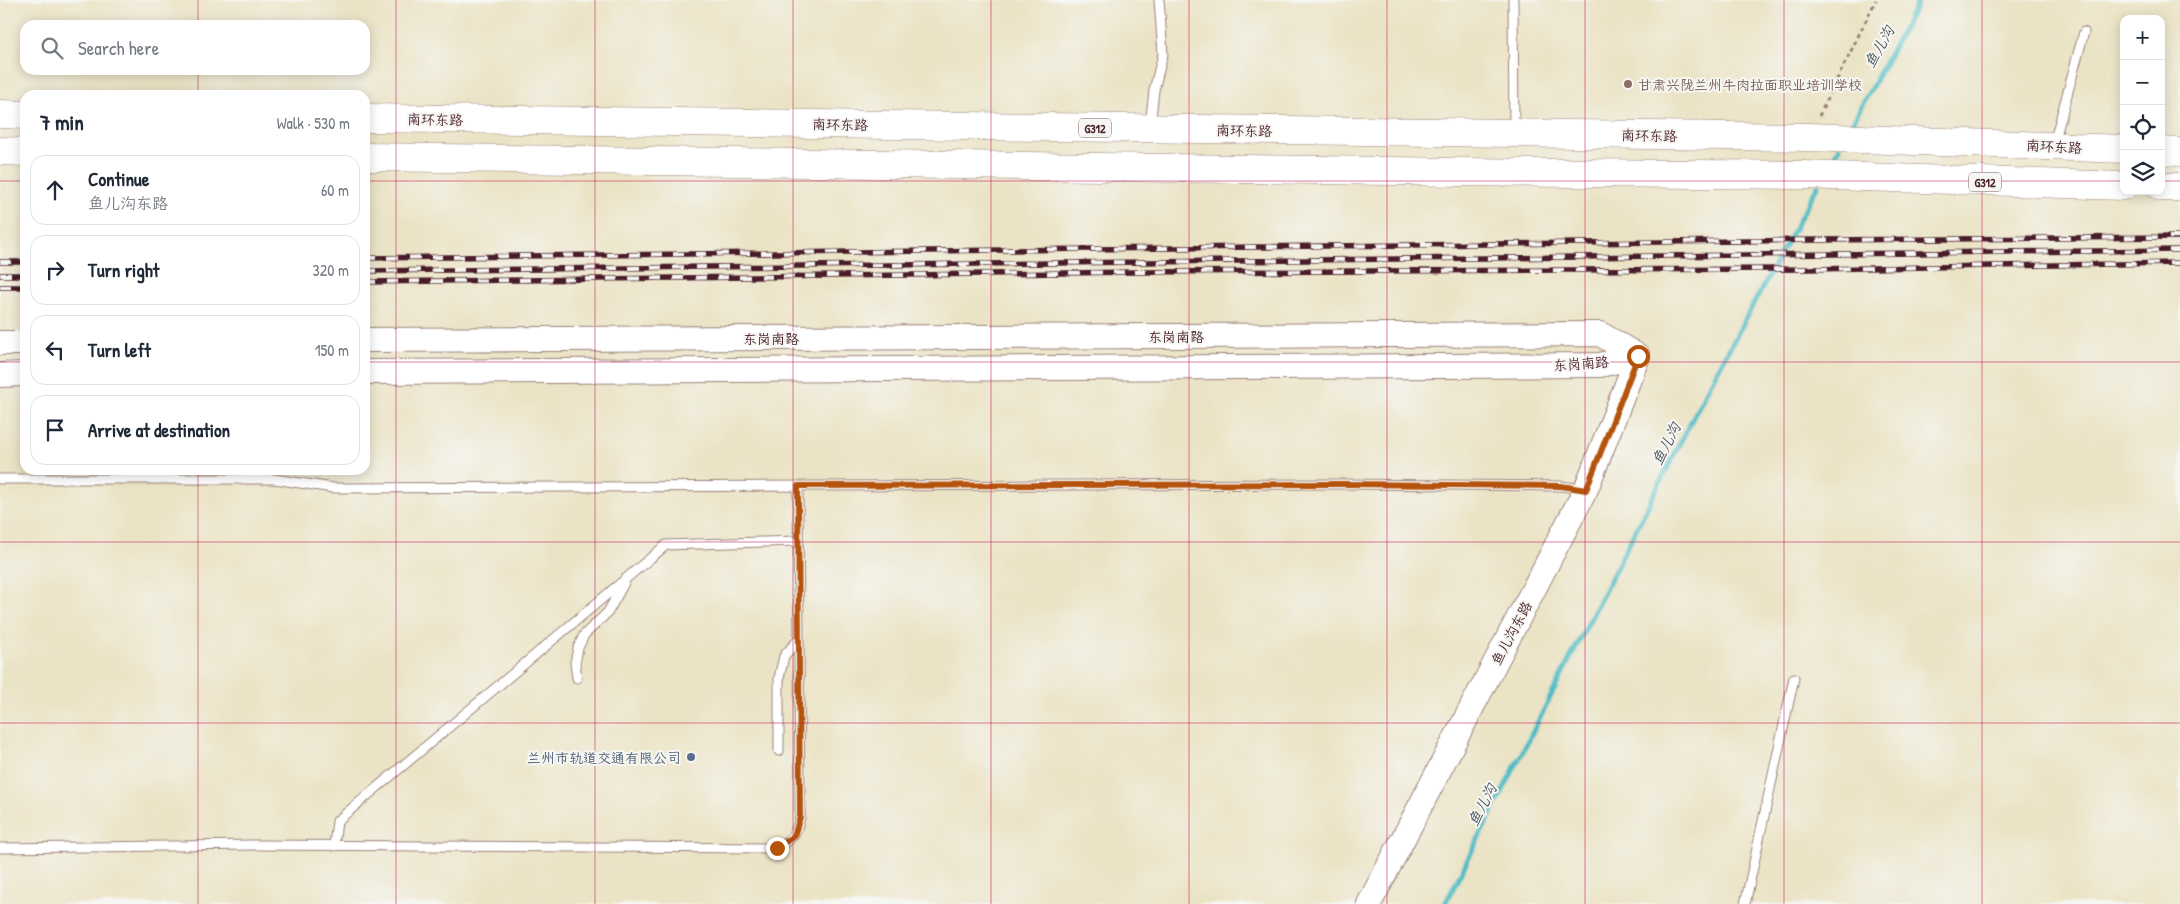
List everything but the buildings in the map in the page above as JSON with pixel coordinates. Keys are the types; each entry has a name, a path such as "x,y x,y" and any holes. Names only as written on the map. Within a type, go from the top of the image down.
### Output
{"highway":[{"path":"0,114 20,114"},
{"name":"南环东路","path":"370,118 1817,137 2120,149"},
{"path":"675,122 675,161"},
{"path":"0,151 20,152"},
{"path":"2165,151 2180,152"},
{"name":"G312","path":"370,157 1804,175 1847,178 2120,186"},
{"path":"2165,187 2180,188"}],"street":[{"name":"东岗南路","path":"370,340 1600,334 1638,356"},
{"path":"0,343 20,343"},
{"name":"东岗南路","path":"370,372 1600,365 1638,356"},
{"name":"鱼儿沟东路","path":"1369,904 1586,490 1638,356"},
{"path":"0,375 20,374"}],"lane":[{"path":"1149,129 1154,90 1163,54 1159,0"},
{"path":"1513,0 1514,134"},
{"path":"2054,146 2084,32"},
{"path":"0,479 274,479 333,488 1342,484 1561,486 1586,490"},
{"path":"0,848 334,846 777,848 794,836 800,817 798,486"},
{"path":"334,846 337,822 666,545 798,541"},
{"path":"577,678 575,663 578,648 584,635 608,612 627,578"},
{"path":"779,751 779,678 784,656 799,638"},
{"path":"1745,904 1794,678"}],"path":[{"path":"1817,137 1876,0"}],"waterway":[{"name":"鱼儿沟","path":"1849,129 1919,0"},
{"name":"鱼儿沟","path":"1828,167 1839,148"},
{"name":"鱼儿沟","path":"1445,904 1708,388 1818,185"}],"railway":[{"path":"370,258 2180,237"},
{"path":"370,271 2180,250"},
{"path":"0,262 20,262"},
{"path":"370,282 1136,272 1808,269 2180,263"},
{"path":"0,275 20,275"},
{"path":"0,287 20,287"}],"place":[{"name":"甘肃兴陇兰州牛肉拉面职业培训学校","path":"1628,84"},
{"name":"兰州市轨道交通有限公司","path":"691,757"}],"route":[{"path":"777,848 794,836 800,817 798,486 1342,484 1561,486 1586,490 1638,356"}]}
